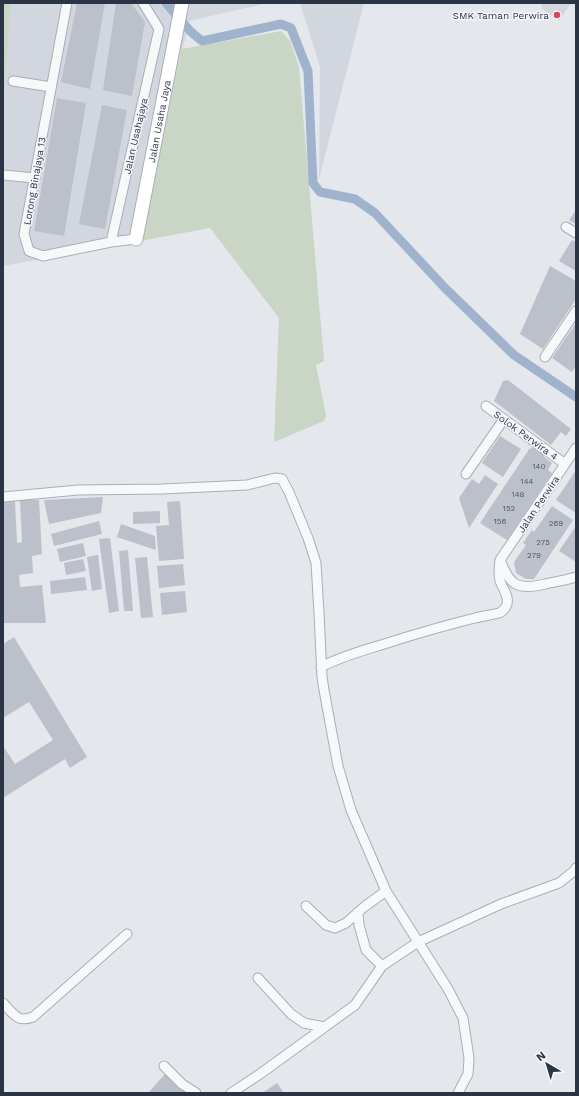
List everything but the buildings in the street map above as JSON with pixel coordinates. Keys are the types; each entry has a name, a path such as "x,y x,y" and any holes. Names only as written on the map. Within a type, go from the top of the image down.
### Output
{"street":[{"name":"Lorong Binajaya 13","path":"67,3 24,234 29,251 43,256 111,242 136,239"},
{"name":"Jalan Usahajaya","path":"111,242 159,29 143,3"},
{"name":"Jalan Usaha Jaya","path":"136,239 182,3"},
{"path":"13,80 51,86"},
{"path":"3,175 35,178"},
{"path":"566,227 576,233"},
{"path":"545,357 576,311"},
{"name":"Solok Perwira 4","path":"486,406 565,464"},
{"path":"466,474 504,419"},
{"name":"Jalan Perwira","path":"500,560 576,448"},
{"path":"3,497 78,490 162,489 247,485 275,478 282,478 308,538 316,563 321,667 324,690 338,766 351,810 386,890 448,989 464,1018 469,1058 468,1074 458,1093"},
{"path":"500,560 504,571 510,579 518,585 525,587 532,587 576,577"},
{"path":"321,667 340,658 416,634 476,617 500,613 507,605 507,600 498,571 500,560"},
{"path":"231,1093 260,1074 355,1005 382,966 418,942 501,904 559,883 576,868"},
{"path":"306,906 326,925 335,928 346,923 386,890"},
{"path":"358,912 359,925 366,950 382,966"},
{"path":"3,1004 18,1019 26,1020 33,1017 127,934"},
{"path":"258,978 291,1014 304,1023 324,1027"},
{"path":"164,1066 182,1084 196,1093"}],"shaded area":[{"path":"11,3 268,3 189,21 140,241 3,266 3,111"},
{"path":"300,3 364,3 319,179 320,67"},
{"name":"SMK Taman Perwira","path":"541,3 571,3 559,21 542,8"}],"green space":[{"path":"3,3 11,3 3,111"},
{"path":"281,31 290,41 299,67 324,361 316,365 326,415 324,421 274,442 279,318 210,228 140,241 182,49"}],"waterway":[{"path":"166,3 190,31 202,41 281,24 291,28 308,71 313,183 320,192 355,199 375,213 445,288 514,355 576,397"}],"place":[{"name":"SMK Taman Perwira","path":"557,15"}]}
